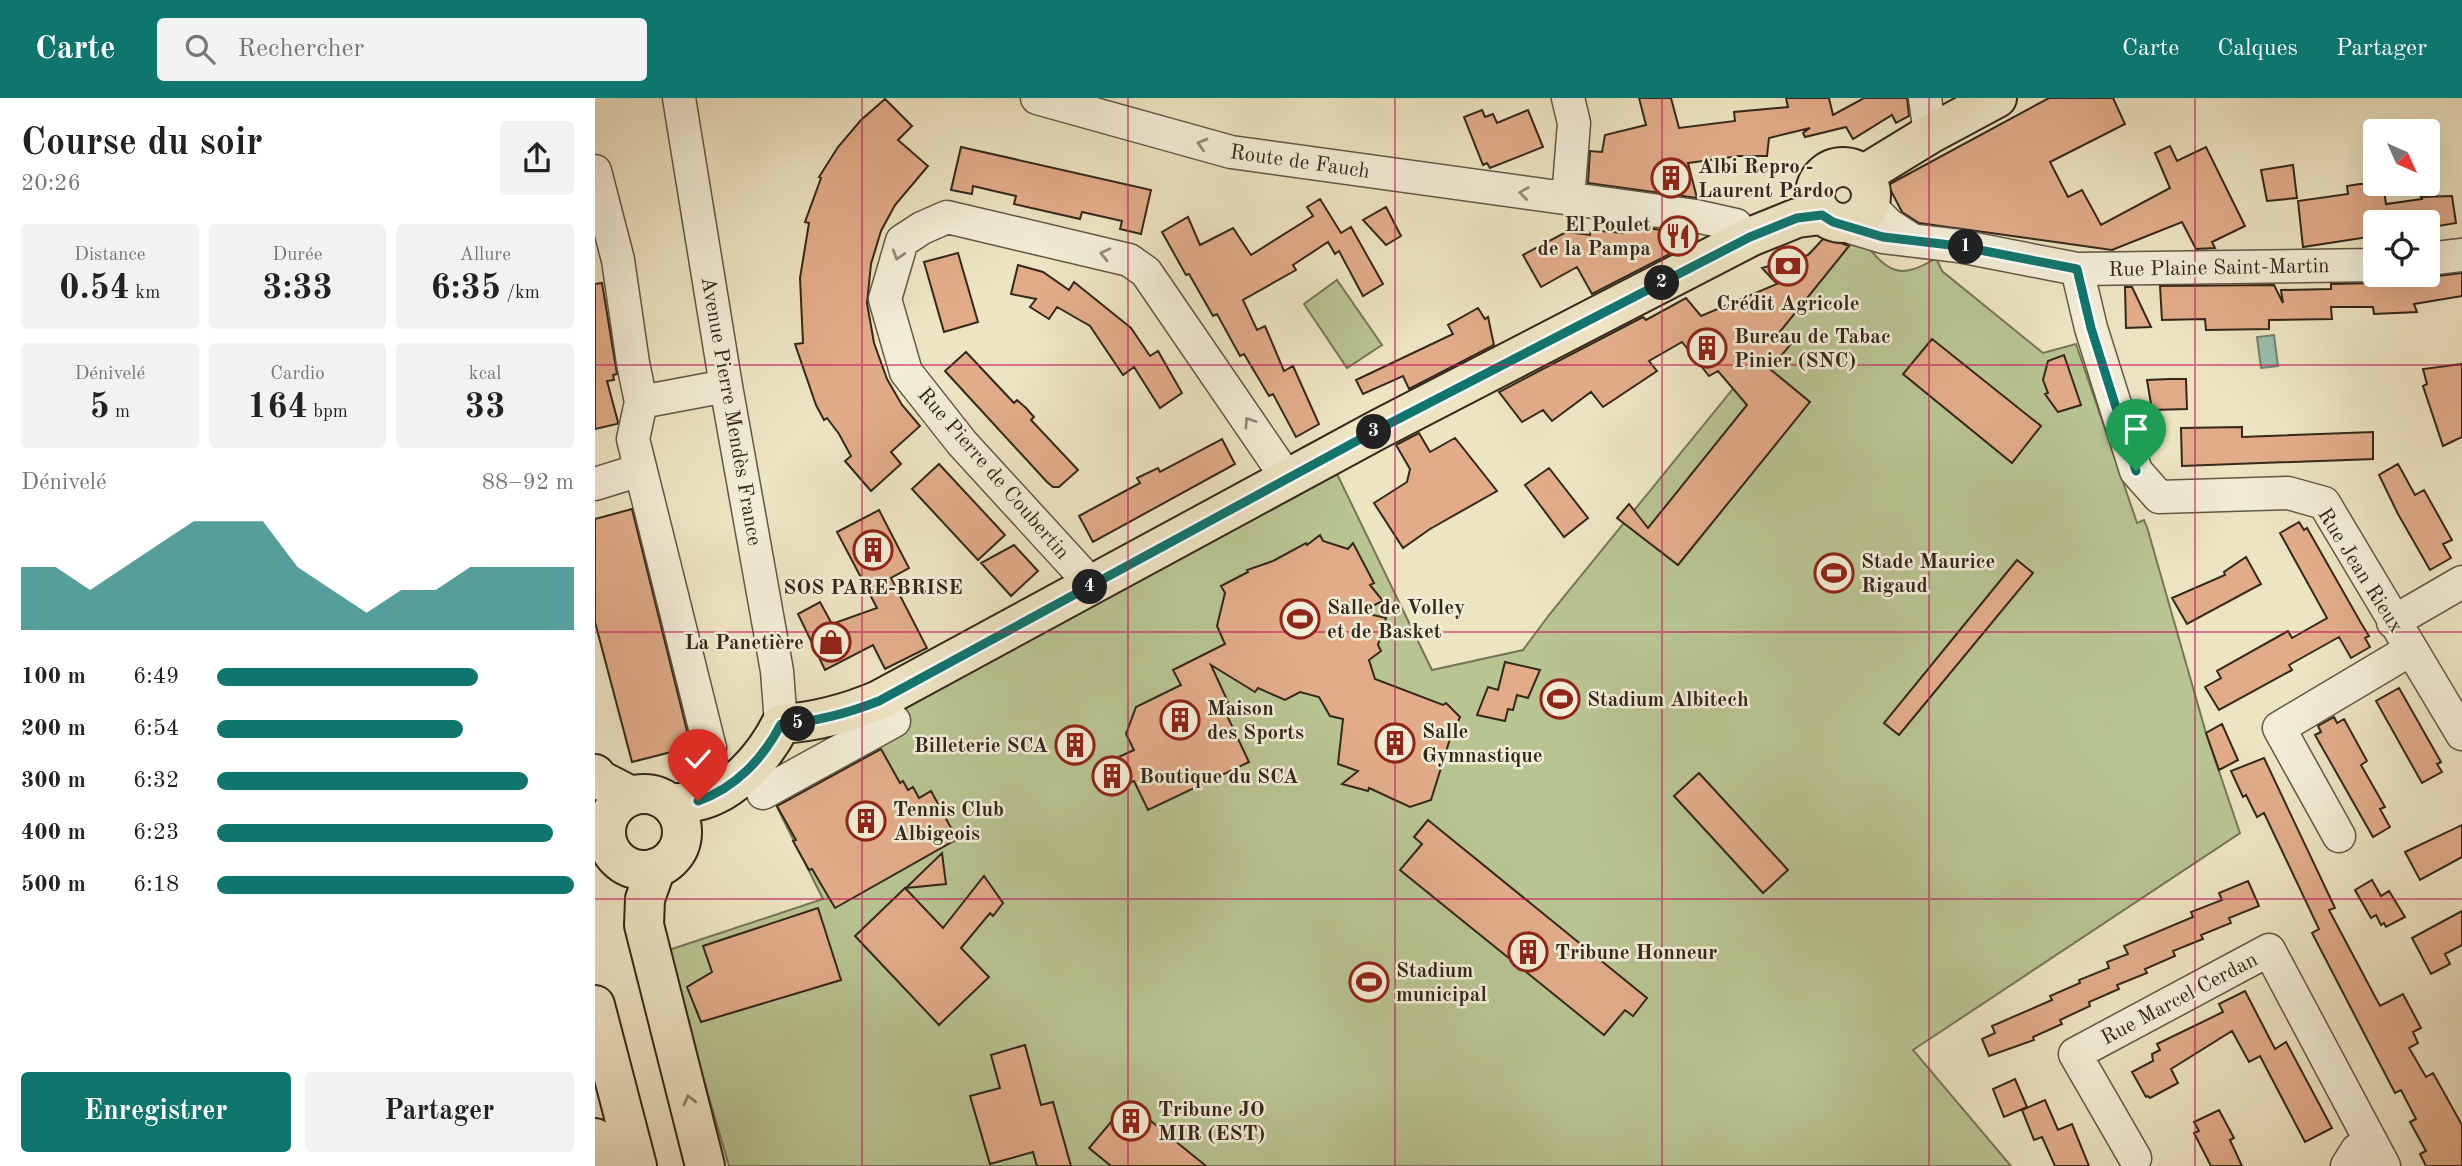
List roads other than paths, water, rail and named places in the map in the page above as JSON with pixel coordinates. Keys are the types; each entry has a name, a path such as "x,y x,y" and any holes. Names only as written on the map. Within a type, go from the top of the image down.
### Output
{"main road":[{"path":"713,796 698,801 670,803 651,795 631,796 613,810 601,838 621,862 641,863 713,796 744,774 772,741 781,724 811,723 846,714 879,701 1287,478 1750,237 1842,201 1928,116 1997,98"},
{"path":"1700,264 1736,225 1842,201"},
{"path":"595,774 600,780 631,796"},
{"path":"641,863 681,821 670,803"},
{"path":"641,863 645,898 644,925 705,1166"},
{"path":"595,1005 637,1166"},
{"path":"595,1138 602,1166"}],"street":[{"name":"Avenue Pierre Mendès France","path":"678,98 777,671 781,724"},
{"name":"Route de Fauch","path":"1037,98 1231,152 1696,216 1736,225"},
{"path":"1568,200 1574,123 1569,98"},
{"path":"595,171 618,260 641,402 633,439 710,748"},
{"name":"Rue Plaine Saint-Martin","path":"1842,201 1883,237 1959,246 2077,269 2363,265"},
{"name":"Rue Pierre de Coubertin","path":"1093,586 962,443 906,372 885,299 902,241 922,228 947,217 1129,260 1146,272 1287,478"},
{"path":"2440,258 2462,255"},
{"name":"Rue Jean Rieux","path":"2077,269 2091,328 2136,471 2159,497 2288,493 2324,503 2462,734"},
{"path":"641,402 726,386"},
{"path":"598,492 643,479"},
{"path":"2393,622 2462,582"},
{"path":"2339,836 2279,728 2410,650"},
{"path":"763,793 894,721"},
{"name":"Rue Marcel Cerdan","path":"2135,1158 2075,1054 2269,950 2377,1154"},
{"name":"Rue Marcel Cerdan","path":"2347,1166 2357,1150 2377,1154"}],"place":[{"name":"Albi Repro - Laurent Pardo","path":"1671,178"},
{"name":"El Poulet de la Pampa","path":"1678,236"},
{"name":"Crédit Agricole","path":"1788,266"},
{"name":"Bureau de Tabac Pinier (SNC)","path":"1707,348"},
{"name":"SOS PARE-BRISE","path":"873,550"},
{"name":"Stade Maurice Rigaud","path":"1834,573"},
{"name":"Salle de Volley et de Basket","path":"1300,619"},
{"name":"La Panetière","path":"831,642"},
{"name":"Stadium Albitech","path":"1560,699"},
{"name":"Maison des Sports","path":"1180,720"},
{"name":"Salle Gymnastique","path":"1395,743"},
{"name":"Billeterie SCA","path":"1075,745"},
{"name":"Boutique du SCA","path":"1112,776"},
{"name":"Tennis Club Albigeois","path":"866,821"},
{"name":"Tribune Honneur","path":"1528,952"},
{"name":"Stadium municipal","path":"1369,982"},
{"name":"Tribune JO MIR (EST)","path":"1131,1121"}]}
